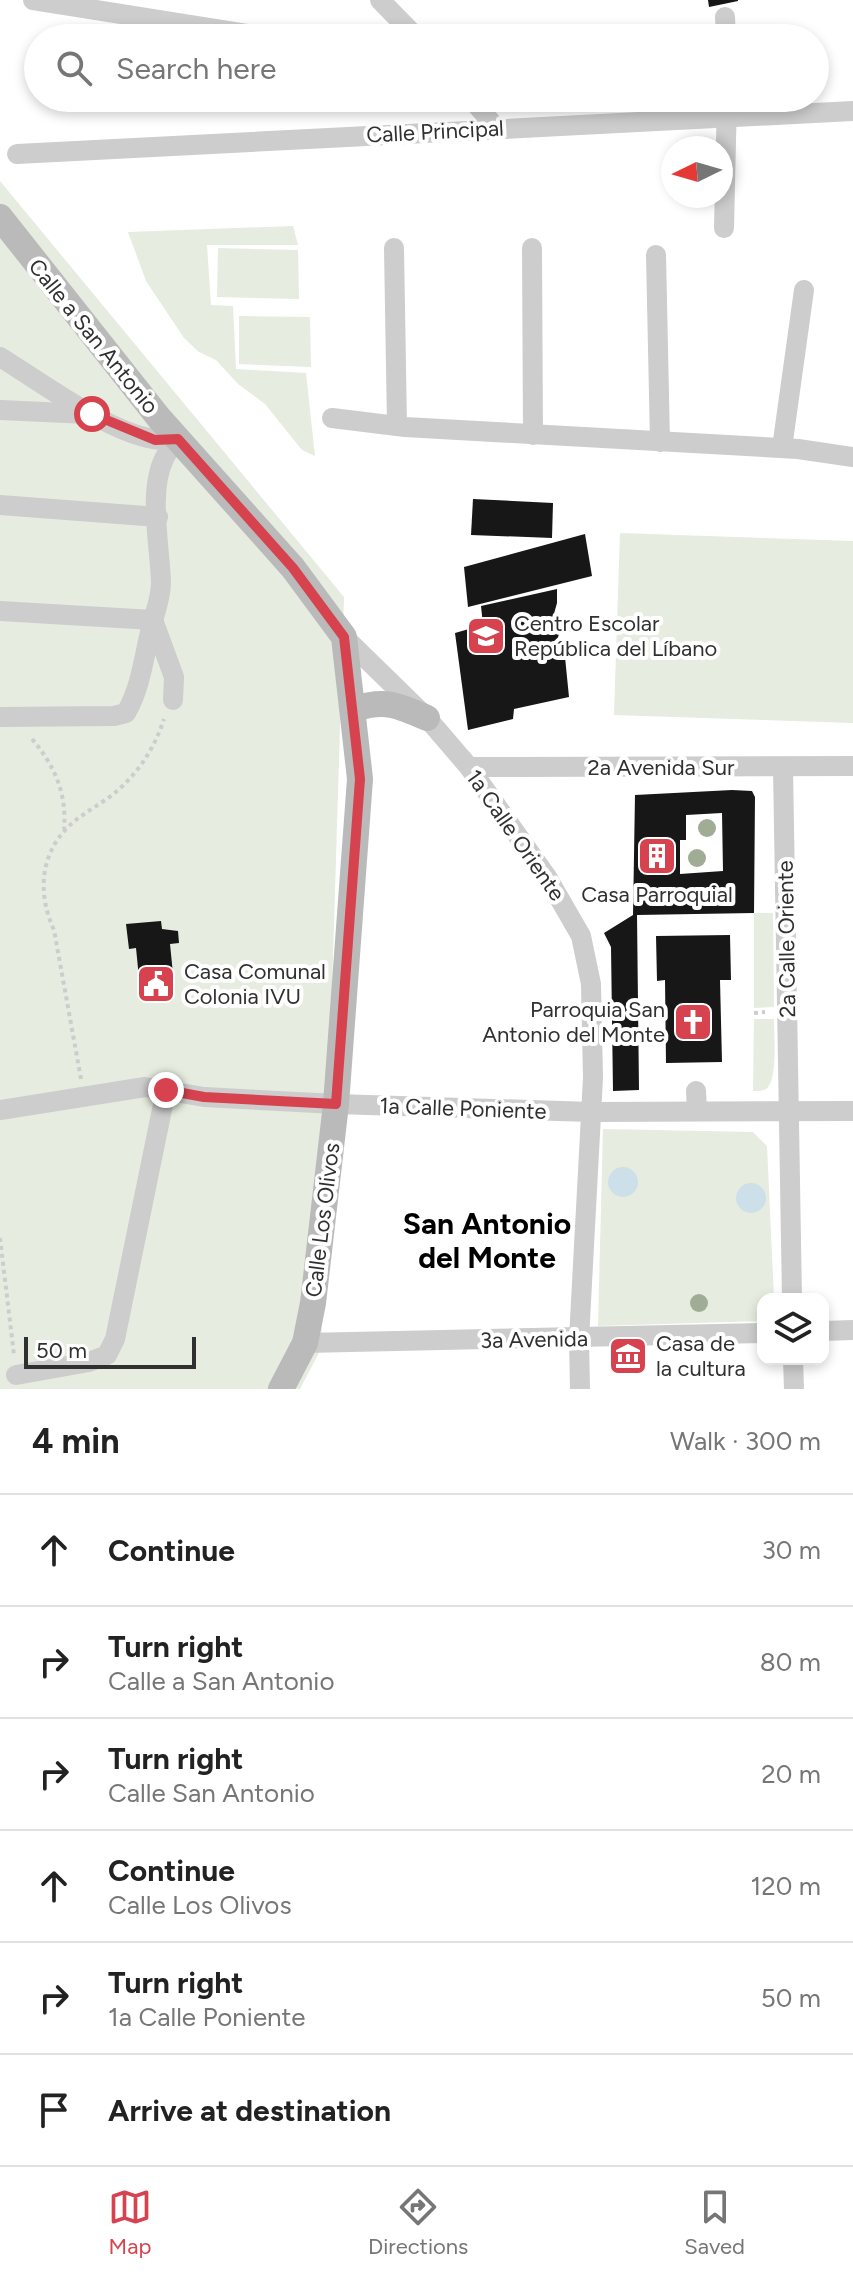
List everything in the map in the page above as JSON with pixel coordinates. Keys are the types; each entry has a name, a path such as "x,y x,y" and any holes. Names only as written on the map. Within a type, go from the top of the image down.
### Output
{"street":[{"path":"33,0 185,24"},
{"path":"380,0 403,24"},
{"path":"725,17 725,24"},
{"name":"Calle Principal","path":"829,110 853,111"},
{"path":"483,112 496,128"},
{"name":"Calle Principal","path":"17,154 496,128 682,112"},
{"path":"724,228 728,112"},
{"name":"Calle a San Antonio","path":"0,217 178,439 293,568 344,637"},
{"path":"394,248 397,426"},
{"path":"532,248 533,435"},
{"path":"656,255 660,442"},
{"path":"782,448 804,290"},
{"path":"0,357 92,414 155,440 178,439"},
{"path":"0,410 92,414"},
{"path":"332,418 397,426 782,448 853,457"},
{"path":"6,717 114,716 126,713 138,688 159,605 158,494 163,459 178,439"},
{"path":"0,505 158,517"},
{"path":"0,611 153,620"},
{"path":"153,620 174,677 173,700"},
{"name":"Calle Los Olivos","path":"281,1389 305,1343 313,1303 336,1104 360,779 344,637"},
{"name":"1a Calle Oriente","path":"344,637 427,718 469,767 547,877 581,936 591,984 592,1112"},
{"path":"354,709 372,703 388,703 427,718"},
{"name":"2a Avenida Sur","path":"469,767 853,766"},
{"name":"2a Calle Oriente","path":"783,768 792,1293"},
{"name":"1a Calle Poniente","path":"0,1110 145,1087 204,1097 336,1104 592,1112 697,1101 790,1111 853,1111"},
{"path":"16,1375 89,1362 107,1355 115,1339 166,1090"},
{"path":"580,1389 579,1339 592,1112"},
{"path":"829,1331 853,1330"},
{"name":"3a Avenida","path":"305,1343 757,1333"},
{"path":"793,1365 794,1389"}],"path":[{"path":"85,1097 54,930 46,913 43,878 47,856 64,832 134,774 149,754 173,700"},
{"path":"6,717 54,768 64,802 64,832"},
{"path":"0,1238 16,1375"}],"shaded area":[{"path":"0,181 344,597 321,1349 300,1389 0,1389"},
{"path":"293,226 298,245 207,245 211,305 233,306 236,369 306,373 315,456 302,450 265,404 238,384 216,360 199,352 184,338 146,281 128,232"},
{"path":"218,248 298,250 299,299 217,297"},
{"path":"239,316 310,317 311,367 239,364"},
{"path":"620,533 853,541 853,723 614,715"},
{"path":"754,913 773,913 774,1007 754,1008"},
{"path":"754,1019 774,1019 772,1077 766,1089 758,1091 753,1091"},
{"path":"603,1129 753,1132 767,1146 774,1293 757,1293 757,1321 598,1326"}],"water":[{"path":"623,1167 634,1171 638,1182 634,1193 623,1197 612,1193 608,1182 612,1171"},
{"path":"751,1183 757,1184 765,1192 765,1204 757,1212 751,1213 745,1212 737,1204 736,1198 737,1192 745,1184"}],"building":[{"path":"708,0 738,0 738,1 709,7"},
{"path":"473,499 553,503 552,538 471,535"},
{"path":"585,534 592,576 468,607 464,567"},
{"path":"557,589 557,603 550,628 560,630 553,656 565,657 569,697 514,709 513,719 468,730 455,633 483,625 481,606"},
{"name":"Casa Parroquial","path":"752,791 755,797 754,913 637,915 639,1090 613,1091 611,947 604,933 633,915 635,795","holes":["722,813 723,871 680,874 680,840 686,840 686,815"]},
{"path":"161,921 162,929 178,931 179,943 170,944 173,974 139,978 136,948 129,949 126,924"},
{"name":"Parroquia San Antonio del Monte","path":"730,935 731,980 720,980 722,1062 666,1063 665,980 657,981 656,936"}],"place":[{"name":"Centro Escolar República del Líbano","path":"486,636"},
{"name":"Casa Parroquial","path":"657,856"},
{"name":"Casa Comunal Colonia IVU","path":"156,984"},
{"name":"Parroquia San Antonio del Monte","path":"693,1022"},
{"name":"Casa de la cultura","path":"628,1356"}],"district":[{"name":"San Antonio del Monte","path":"487,1241"}],"route":[{"path":"92,414 155,440 178,439 206,470 293,568 344,637 354,709 360,779 336,1104 204,1097 166,1090"}]}
